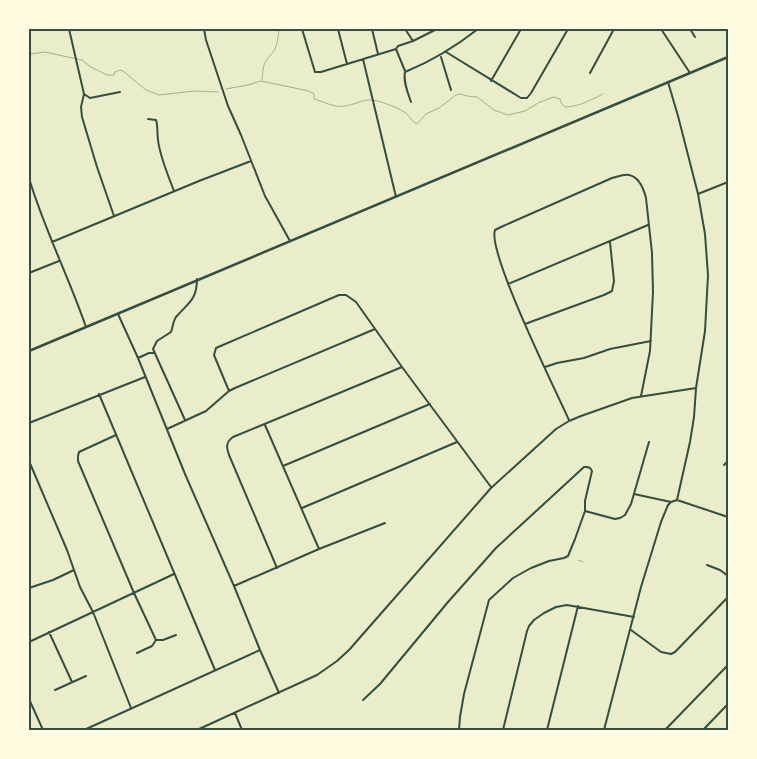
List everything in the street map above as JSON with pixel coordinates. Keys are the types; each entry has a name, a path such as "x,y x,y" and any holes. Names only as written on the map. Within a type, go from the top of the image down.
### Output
{"main road":[{"path":"29,351 728,56"}],"street":[{"path":"69,29 84,94 81,107 82,117 114,216"},
{"path":"204,29 228,106 265,196 290,241"},
{"path":"302,29 315,72 321,72 396,49 398,46 437,29"},
{"path":"338,29 348,64"},
{"path":"372,29 378,54"},
{"path":"405,29 413,41"},
{"path":"405,72 440,56 478,29"},
{"path":"491,80 520,29"},
{"path":"446,52 521,98 527,98 568,29"},
{"path":"590,73 614,29"},
{"path":"661,29 690,73"},
{"path":"690,29 695,37"},
{"path":"396,49 405,72 404,76 411,102"},
{"path":"440,56 451,90"},
{"path":"363,59 396,197"},
{"path":"668,82 698,194 708,275 705,331 690,442 677,500"},
{"path":"84,94 90,98 120,92"},
{"path":"148,119 156,120 157,122 160,149 174,191"},
{"path":"52,242 251,161"},
{"path":"569,421 508,284 493,234 494,230 612,178 624,175 629,175 639,183 644,192 651,241 653,292 651,341 641,396"},
{"path":"29,178 42,217 77,301 86,328"},
{"path":"698,194 728,182"},
{"path":"508,284 648,225"},
{"path":"525,324 604,295 612,290 614,281 610,242"},
{"path":"29,273 60,260"},
{"path":"185,420 153,349 157,341 172,332 176,318 187,307 194,295 197,288 197,280"},
{"path":"229,391 214,355 214,351 219,345 344,294 356,302 491,488"},
{"path":"118,314 146,376 279,693"},
{"path":"167,429 206,411 229,391 375,329"},
{"path":"545,367 619,347 651,341"},
{"path":"138,358 149,352 154,352"},
{"path":"277,568 227,449 227,443 229,440 265,424 402,367"},
{"path":"29,423 146,376"},
{"path":"197,730 324,672 349,650 491,488 550,434 569,421 611,404 641,396 696,388"},
{"path":"99,394 215,670"},
{"path":"283,466 430,404"},
{"path":"265,424 319,549"},
{"path":"116,436 79,452 78,461 156,640"},
{"path":"302,508 458,442"},
{"path":"585,511 615,519 625,516 634,494 649,442"},
{"path":"29,461 67,550 80,587 93,612 131,708"},
{"path":"724,465 728,461"},
{"path":"363,700 380,684 496,548 584,467 590,468 592,474 585,501 585,511 568,556 540,564 522,572 489,600 464,694 459,730"},
{"path":"29,473 33,471"},
{"path":"634,494 671,502 677,500 728,518"},
{"path":"604,730 641,587 661,522 671,502"},
{"path":"234,586 385,522"},
{"path":"707,565 720,570 728,576"},
{"path":"29,588 74,570"},
{"path":"29,642 175,574"},
{"path":"631,630 661,652 671,654 728,597"},
{"path":"503,730 527,631 539,616 550,609 567,605 634,617"},
{"path":"548,730 578,606"},
{"path":"49,632 72,682"},
{"path":"156,640 163,640 176,635"},
{"path":"137,652 152,646 156,640"},
{"path":"84,730 260,650"},
{"path":"665,730 728,665"},
{"path":"56,690 86,676"},
{"path":"29,699 42,730"},
{"path":"702,730 728,704"},
{"path":"236,713 242,730"}],"waterway":[{"path":"262,80 263,68 276,47 279,29"},
{"path":"29,54 45,52 82,60 107,75 114,75 115,72 120,70 146,90 159,95 194,91 218,92"},
{"path":"226,89 261,81 309,91 314,94 314,99 337,106 372,100 385,103 406,113 417,124 426,114 460,94 477,97 494,110 508,115 525,111 540,102 554,97 560,99 565,107 570,107 603,94"},
{"path":"578,560 583,562"}]}
